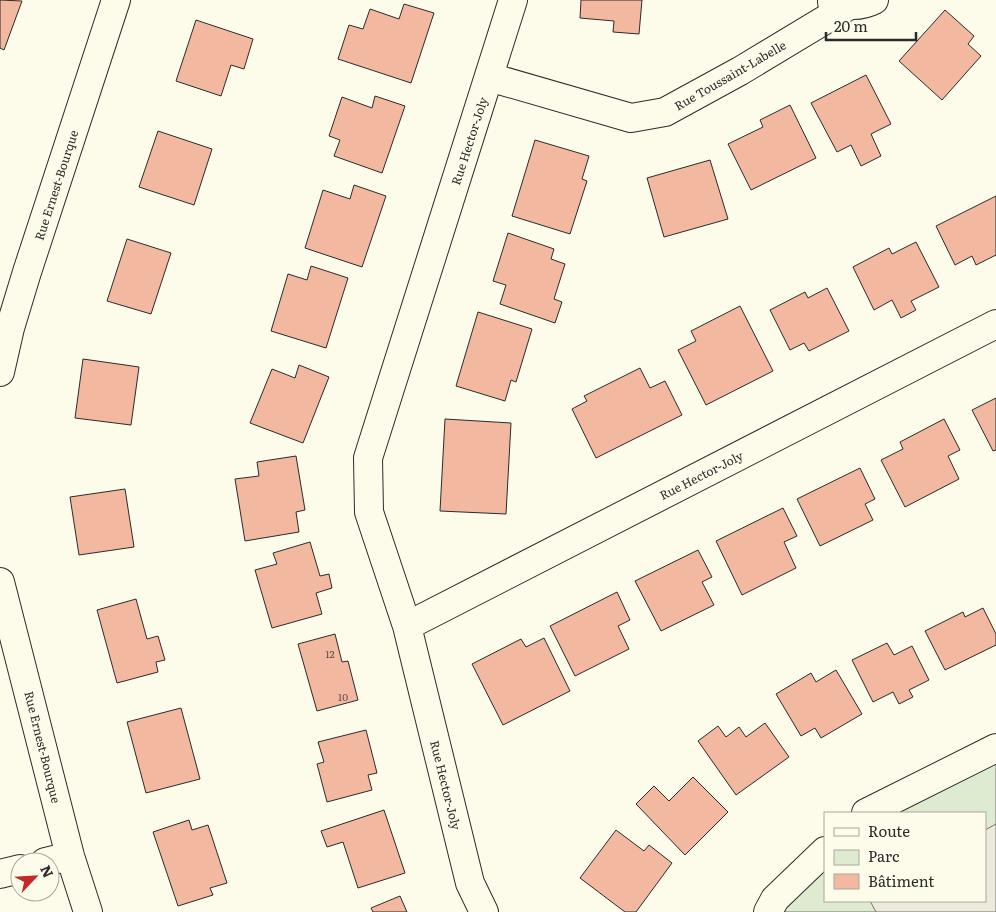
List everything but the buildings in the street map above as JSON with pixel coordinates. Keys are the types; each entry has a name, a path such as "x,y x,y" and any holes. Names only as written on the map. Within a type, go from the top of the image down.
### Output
{"street":[{"name":"Rue Ernest-Bourque","path":"0,372 10,328 27,272 116,0"},
{"name":"Rue Hector-Joly","path":"484,912 470,883 407,626 369,512 368,458 513,0"},
{"name":"Rue Toussaint-Labelle","path":"489,77 631,118 665,112 740,71 838,3 866,4 874,0"},
{"name":"Rue Hector-Joly","path":"407,626 996,324"},
{"name":"Rue Ernest-Bourque","path":"0,582 57,852"},
{"path":"868,812 996,748"},
{"path":"768,912 776,899 824,852"},
{"name":"Rue Ernest-Bourque","path":"60,863 88,912"}],"green space":[{"path":"996,751 996,912 774,912 824,856 824,902 986,902 986,812 874,812"}],"shaded area":[{"path":"996,824 996,912 876,912 871,902 986,902 986,829"}]}
